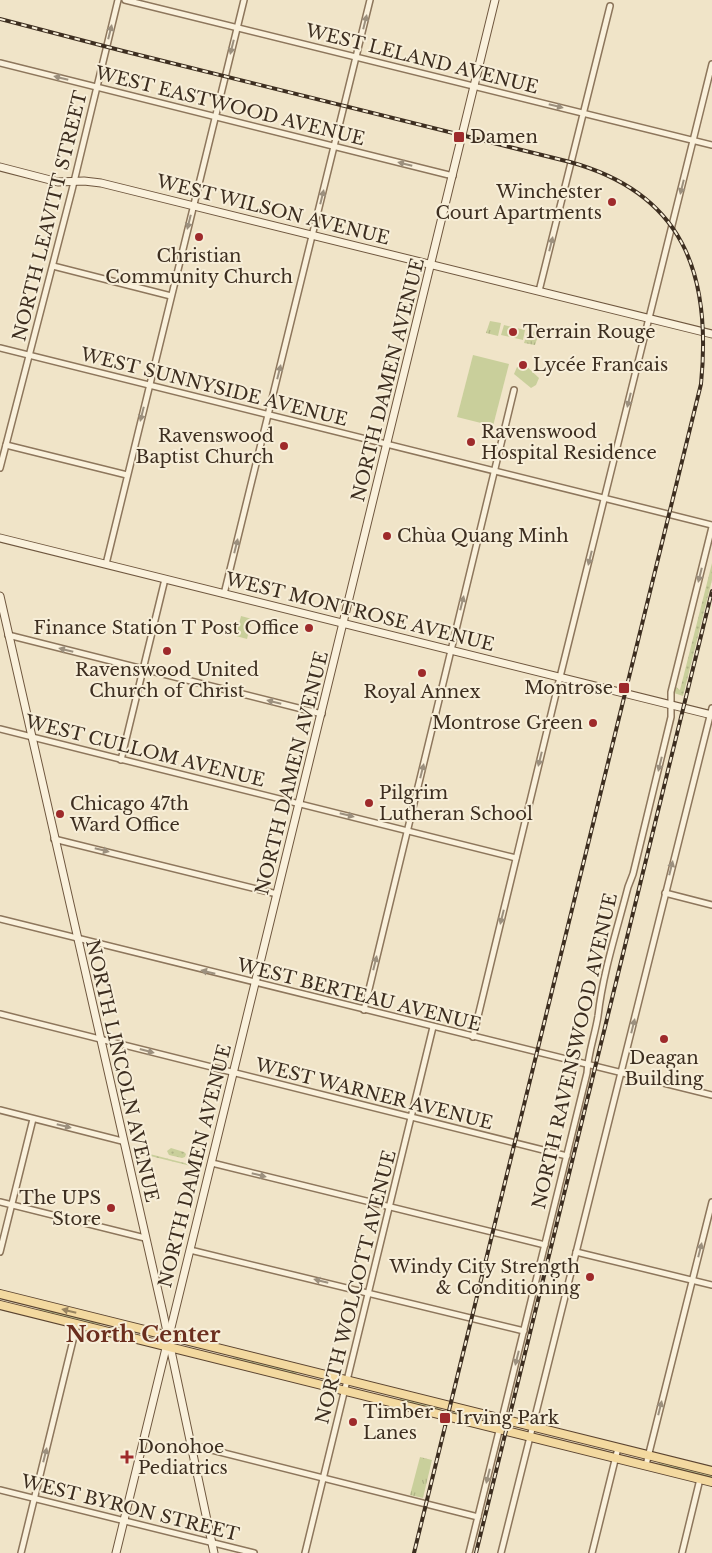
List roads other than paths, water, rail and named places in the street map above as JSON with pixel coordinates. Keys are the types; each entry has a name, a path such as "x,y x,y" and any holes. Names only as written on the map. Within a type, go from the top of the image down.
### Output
{"main road":[{"name":"NORTH DAMEN AVENUE","path":"168,1336 496,0"},
{"name":"WEST WILSON AVENUE","path":"0,167 58,182 101,182 712,334"},
{"name":"WEST MONTROSE AVENUE","path":"0,538 670,705 711,713"},
{"name":"NORTH LINCOLN AVENUE","path":"0,596 144,1238 168,1336 167,1346 192,1445 214,1553"},
{"path":"0,1294 712,1471"},
{"path":"0,1305 712,1482"},
{"path":"116,1553 167,1346"}],"street":[{"name":"NORTH LEAVITT STREET","path":"0,468 53,266 118,0"},
{"name":"WEST LELAND AVENUE","path":"125,0 712,144"},
{"path":"106,564 244,0"},
{"path":"224,594 370,0"},
{"path":"539,291 610,6"},
{"name":"WEST EASTWOOD AVENUE","path":"0,63 453,176"},
{"path":"473,1037 712,64"},
{"path":"53,266 171,296"},
{"name":"WEST SUNNYSIDE AVENUE","path":"0,348 712,526"},
{"path":"364,1010 514,390"},
{"path":"6,445 127,475"},
{"name":"NORTH RAVENSWOOD AVENUE","path":"469,1553 587,1073 600,995 633,874 670,723 671,692 712,526"},
{"path":"121,760 165,579"},
{"path":"8,635 322,714"},
{"path":"501,1553 711,713"},
{"name":"WEST CULLOM AVENUE","path":"0,729 516,858"},
{"path":"54,838 277,894"},
{"path":"665,893 712,905"},
{"name":"WEST BERTEAU AVENUE","path":"0,919 712,1095"},
{"name":"WEST WARNER AVENUE","path":"0,1014 566,1156"},
{"name":"NORTH WOLCOTT AVENUE","path":"305,1553 433,1027"},
{"path":"0,1110 122,1141"},
{"path":"0,1252 33,1118"},
{"path":"212,1163 545,1245"},
{"path":"0,1202 144,1238"},
{"path":"646,1465 712,1202"},
{"path":"190,1250 524,1331"},
{"path":"576,1252 712,1285"},
{"path":"21,1553 76,1324"},
{"path":"192,1445 478,1517"},
{"path":"592,1553 618,1448"},
{"path":"682,1553 700,1479"},
{"name":"WEST BYRON STREET","path":"0,1490 254,1553"}],"railway":[{"path":"0,19 570,162 608,176 639,194 664,216 682,243 694,273 701,306 703,344 701,384 414,1553"},
{"path":"476,1553 712,591"}],"place":[{"name":"Damen","path":"459,137"},
{"name":"Winchester Court Apartments","path":"612,202"},
{"name":"Christian Community Church","path":"199,237"},
{"name":"Terrain Rouge","path":"513,332"},
{"name":"Lycée Francais","path":"523,365"},
{"name":"Ravenswood Hospital Residence","path":"471,442"},
{"name":"Ravenswood Baptist Church","path":"284,446"},
{"name":"Chùa Quang Minh","path":"387,536"},
{"name":"Finance Station T Post Office","path":"309,628"},
{"name":"Ravenswood United Church of Christ","path":"167,651"},
{"name":"Royal Annex","path":"422,673"},
{"name":"Montrose","path":"624,688"},
{"name":"Montrose Green","path":"593,723"},
{"name":"Pilgrim Lutheran School","path":"369,803"},
{"name":"Chicago 47th Ward Office","path":"60,814"},
{"name":"Deagan Building","path":"664,1039"},
{"name":"The UPS Store","path":"111,1208"},
{"name":"Windy City Strength & Conditioning","path":"590,1277"},
{"name":"Irving Park","path":"445,1418"},
{"name":"Timber Lanes","path":"353,1422"},
{"name":"Donohoe Pediatrics","path":"127,1457"}],"district":[{"name":"North Center","path":"143,1334"}]}
